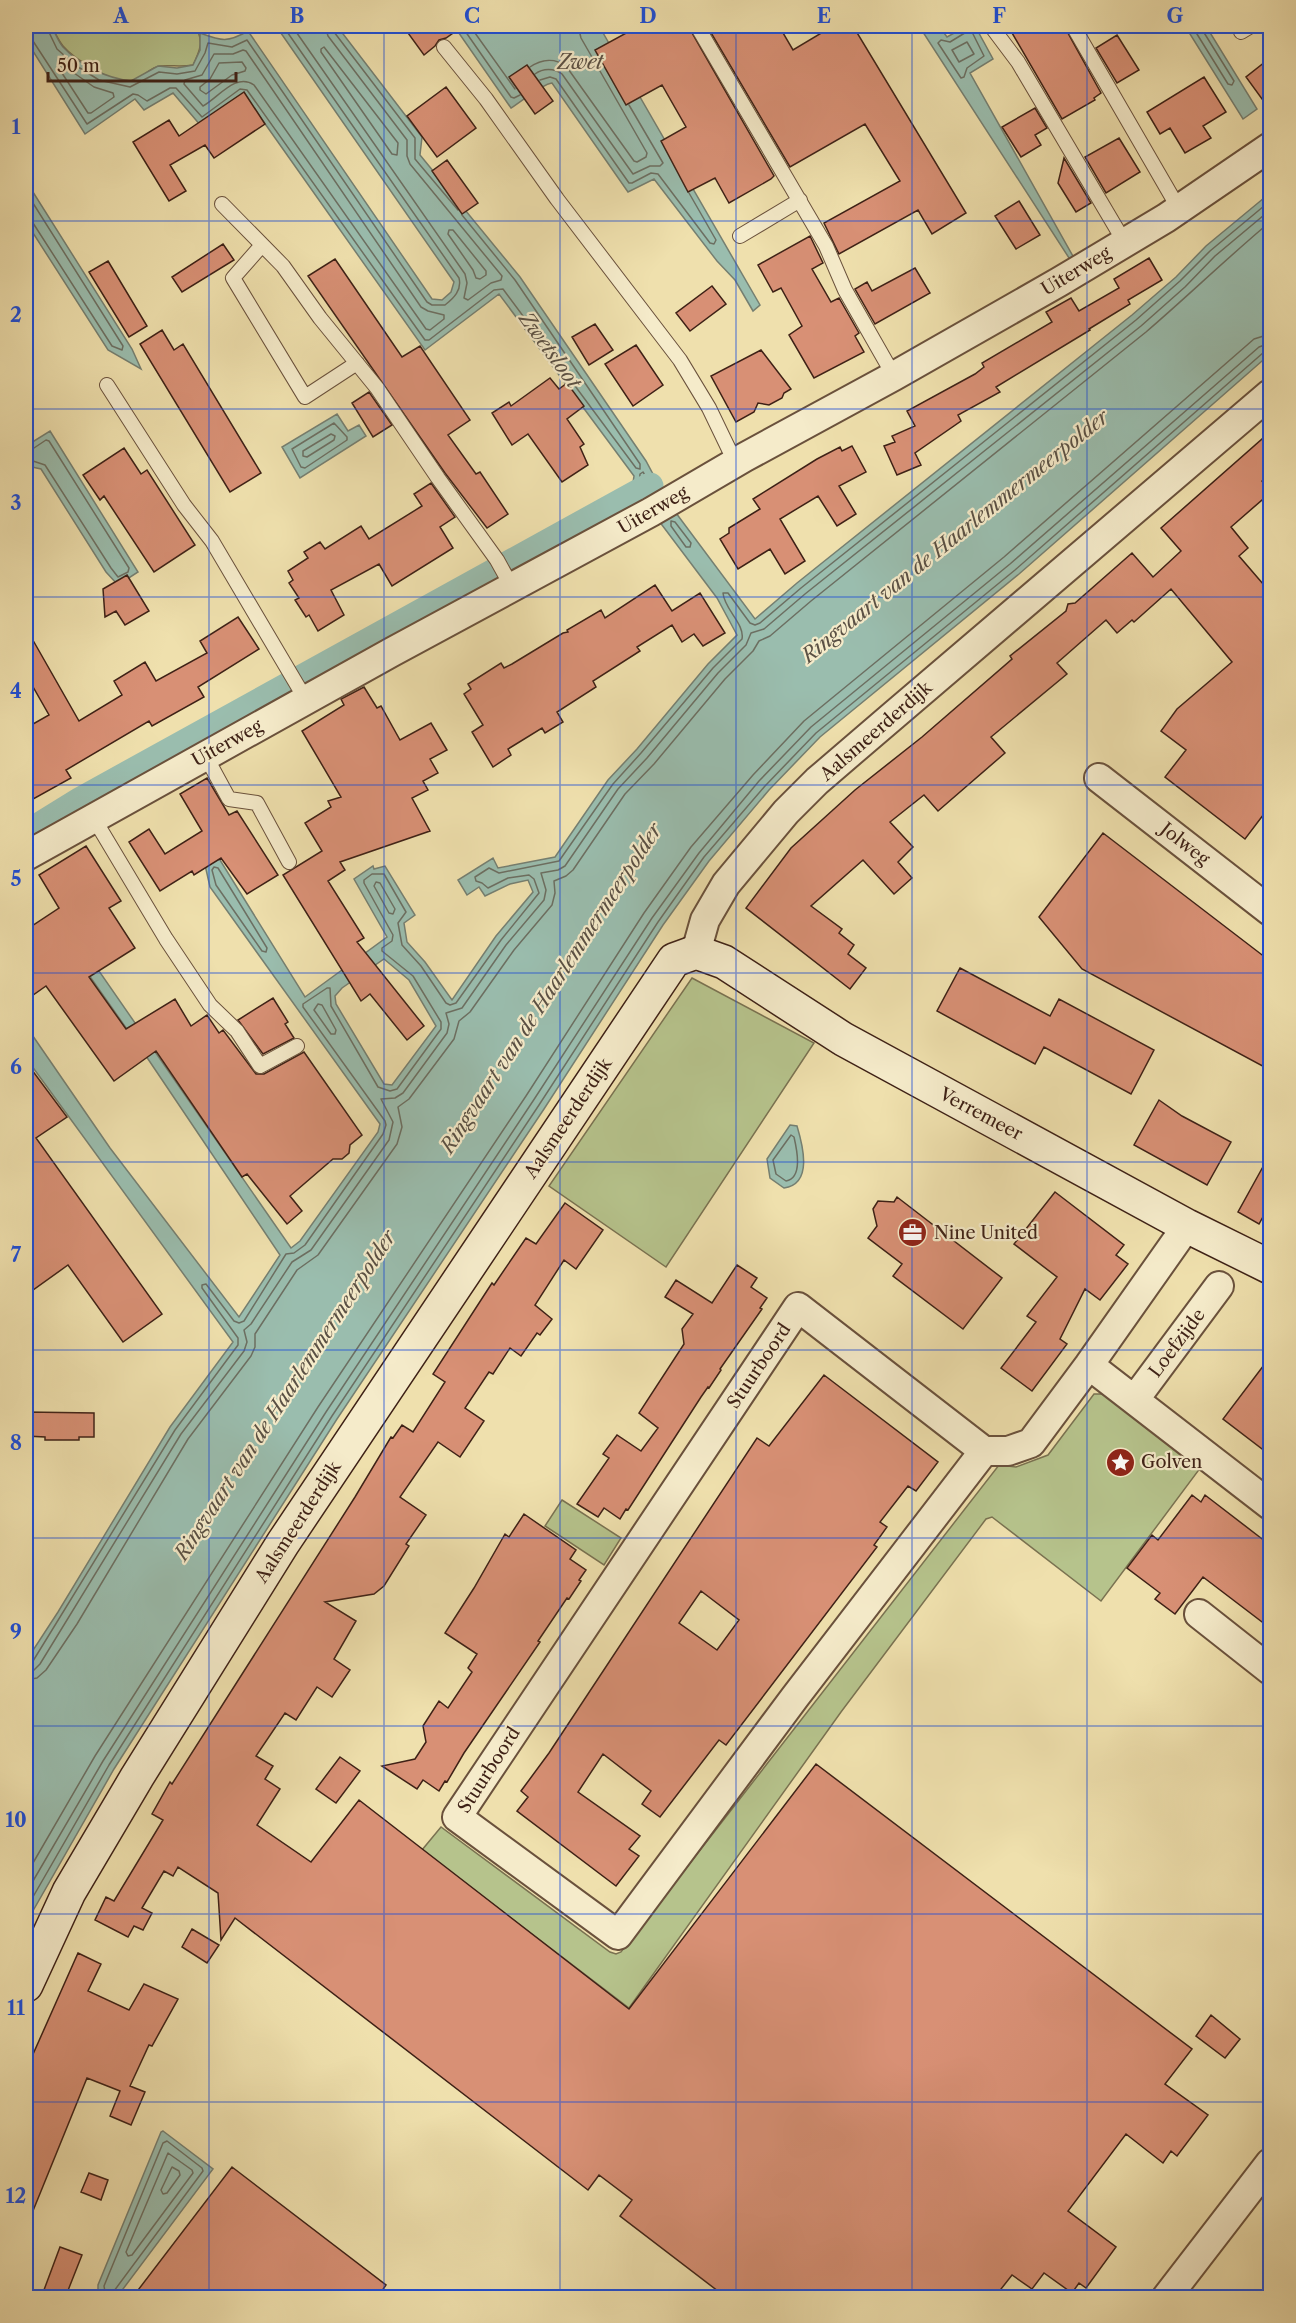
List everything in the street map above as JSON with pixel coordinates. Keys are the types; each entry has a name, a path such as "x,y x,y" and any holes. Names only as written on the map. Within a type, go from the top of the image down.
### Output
{"street":[{"name":"Uiterweg","path":"26,856 205,755 300,690 660,506 1059,282 1179,209 1270,147"},
{"name":"Aalsmeerderdijk","path":"26,1985 69,1892 136,1777 283,1543 674,960 696,952 705,920 726,884 786,812 894,715 1270,394"},
{"name":"Jolweg","path":"1099,777 1270,912"},
{"name":"Verremeer","path":"696,952 724,962 843,1039 1187,1226 1270,1267"},
{"path":"984,1450 1008,1450 1031,1443 1187,1226"},
{"name":"Loefzijde","path":"1135,1399 1219,1286"},
{"name":"Stuurboord","path":"798,1307 984,1450 795,1697 618,1935 457,1817 798,1307"},
{"path":"1089,1365 1270,1505"},
{"path":"1199,1614 1270,1670"},
{"path":"1166,2298 1270,2163"}],"lane":[{"path":"697,26 826,246 845,290 894,376"},
{"path":"991,26 1018,62 1125,243"},
{"path":"1073,26 1179,209"},
{"path":"444,47 486,99 557,199 680,360 709,408 735,462"},
{"path":"740,237 800,200"},
{"path":"222,204 283,266 320,318 377,388 509,582"},
{"path":"262,245 232,278 305,397 357,363"},
{"path":"106,385 184,505 212,541 300,690"},
{"path":"205,755 229,798 257,803 289,862"},
{"path":"93,817 166,939 210,1005 237,1030 260,1066 297,1046"}],"green space":[{"path":"51,26 194,26 200,45 193,65 156,67 135,80 124,81 105,75 76,58 63,46"},
{"path":"692,978 814,1043 666,1267 549,1186"},
{"path":"1094,1394 1105,1394 1201,1467 1101,1601 992,1517 986,1519 841,1712 629,2008 422,1850 441,1827 610,1952 616,1954 621,1952 999,1465 1016,1467 1048,1455"},
{"path":"562,1500 621,1538 604,1565 545,1526"}],"water":[{"name":"Zwetsloot","path":"26,26 51,26 63,47 78,60 103,74 131,81 158,66 177,68 193,65 200,50 200,33 224,40 235,38 248,31 432,299 442,300 451,292 454,282 276,26 337,26 422,137 420,155 520,277 646,461 663,493 644,504 632,489 634,476 499,294 425,350 244,94 201,126 173,93 144,110 135,99 85,134 26,40"},
{"name":"Zwet","path":"454,26 599,26 760,305 753,311 735,280 717,261 654,179 628,192 552,83 537,90 511,108"},
{"path":"919,26 939,26 947,37 967,26 975,26 993,59 970,73 1074,258 1071,261"},
{"path":"1185,26 1206,26 1257,109 1243,119"},
{"path":"26,181 132,349 141,369 108,350 26,222"},
{"name":"Ringvaart van de Haarlemmermeerpolder","path":"1270,193 1270,354 1019,574 820,737 769,790 709,861 663,925 544,1109 337,1419 114,1769 26,1923 26,1661 170,1427 233,1342 26,1058 26,1026 110,1148 239,1317 280,1255 72,951 81,945 291,1248 300,1241 378,1132 380,1124 210,887 205,865 214,859 220,860 305,997 387,937 354,879 373,866 374,869 385,866 415,915 404,923 407,942 425,962 452,1000 496,936 533,892 528,880 510,884 485,896 479,887 467,895 458,880 493,858 498,868 555,857 608,780 708,664 737,635 717,598 659,521 676,513 755,619 1132,315 1176,277 1206,246","holes":["384,959 409,980 436,1026 392,1085 384,1084 336,1004 335,996 342,988"]},
{"path":"337,414 348,431 359,425 366,436 300,478 282,447"},
{"path":"50,431 138,572 118,585 106,572 41,469 32,467 26,470 26,446"},
{"path":"790,1125 797,1126 804,1163 799,1179 793,1185 784,1188 770,1178 767,1159"},
{"path":"163,2131 213,2169 117,2297 103,2297 98,2293 98,2285"}],"building":[{"path":"418,26 463,26 439,40 424,55 408,33"},
{"path":"639,26 688,26 774,176 771,179 729,203 715,178 688,192 661,141 686,127 662,85 626,105 595,50"},
{"path":"707,26 779,26 793,50 833,26 853,26 966,213 932,234 918,210 839,254 824,223 900,181 865,124 790,167"},
{"path":"1008,26 1064,26 1101,93 1094,98 1095,100 1062,119"},
{"path":"1117,35 1139,70 1117,83 1096,48"},
{"path":"1270,58 1270,110 1246,77"},
{"path":"527,65 553,101 535,114 509,77"},
{"path":"1204,77 1226,112 1203,126 1211,138 1185,153 1170,128 1160,134 1147,112"},
{"path":"446,87 476,128 437,157 407,116"},
{"path":"244,92 265,124 214,158 205,145 170,165 186,191 169,201 133,142 169,120 179,136"},
{"path":"1035,108 1047,128 1035,135 1041,145 1021,157 1002,127"},
{"path":"1119,138 1140,172 1106,193 1085,157"},
{"path":"1064,158 1091,203 1076,212 1058,183"},
{"path":"447,160 478,203 462,214 432,171"},
{"path":"1019,201 1040,235 1016,249 995,216"},
{"path":"810,236 823,263 812,269 831,302 839,298 859,333 855,336 864,352 814,378 789,335 802,326 781,288 773,292 758,265"},
{"path":"223,244 234,260 182,292 172,277"},
{"path":"1149,258 1162,280 1128,300 1130,304 1090,330 996,387 1000,392 958,415 961,421 915,453 921,465 897,475 884,446 895,442 892,436 915,426 907,411 975,374 984,367 982,363 1052,322 1046,312 1071,298 1079,311 1119,288 1114,279"},
{"path":"335,259 402,357 420,346 470,420 448,435 476,474 480,472 508,514 487,528 445,473 308,276"},
{"path":"108,261 147,326 129,337 89,272"},
{"path":"915,268 930,293 875,324 855,289 867,282 872,291"},
{"path":"712,286 726,304 690,331 676,313"},
{"path":"595,324 613,350 589,365 572,337"},
{"path":"162,330 174,350 183,344 261,473 230,492 140,344"},
{"path":"636,345 663,385 633,406 605,364"},
{"path":"761,350 791,389 784,393 782,398 769,405 758,403 754,412 736,422 711,376"},
{"path":"550,378 559,389 567,383 584,406 567,419 584,444 580,447 588,465 562,482 528,434 512,445 492,413 509,402 511,406"},
{"path":"369,392 392,425 373,437 352,403"},
{"path":"1270,432 1270,473 1262,481 1270,493 1231,527 1248,548 1239,556 1270,592 1270,806 1245,839 1165,777 1186,750 1161,731 1177,709 1232,662 1171,589 1134,622 1132,620 1117,633 1106,620 1057,663 1067,674 991,737 1005,753 938,811 924,795 890,822 913,847 898,862 912,878 894,894 863,860 811,906 842,929 839,933 854,945 848,954 866,968 850,989 746,908 791,848 855,790 922,737 1012,659 1010,656 1066,611 1068,604 1075,603 1132,553 1153,577 1181,551 1161,528"},
{"path":"852,446 866,472 839,486 856,514 837,526 818,496 780,519 805,561 785,574 770,549 738,569 720,539 729,533 729,528 760,509 753,499 817,459 840,447 842,451"},
{"path":"124,448 141,474 147,470 195,545 154,572 104,496 100,500 83,475"},
{"path":"431,483 455,517 440,527 453,548 392,586 379,564 331,590 344,615 318,631 309,615 306,617 295,600 299,598 289,583 293,580 288,571 308,558 304,552 320,542 325,549 361,526 369,539 422,506 414,494"},
{"path":"127,575 149,611 125,625 116,611 105,617 103,589"},
{"path":"655,585 672,611 700,593 725,633 703,646 694,634 682,642 672,625 637,647 640,651 593,681 596,687 557,712 563,722 545,733 542,728 508,749 511,755 493,767 472,732 483,725 464,694 471,689 468,684 501,663 504,668 512,664 601,610 605,618"},
{"path":"238,617 259,649 198,687 204,697 152,726 149,721 66,770 71,778 26,803 26,728 49,715 28,678 26,670 30,635 79,721 122,695 114,681 145,662 156,681 207,653 200,641"},
{"path":"364,687 377,708 381,706 400,740 431,723 447,750 430,759 438,773 423,781 428,790 412,798 430,831 340,862 345,870 328,881 364,938 357,942 424,1026 407,1040 370,994 361,1001 283,875 322,851 305,823 331,807 328,801 341,797 302,731 344,705 341,699"},
{"path":"207,778 229,815 237,811 278,875 247,894 221,858 194,875 192,871 160,891 129,842 149,829 165,854 202,831 180,794"},
{"path":"1103,833 1270,961 1270,1070 1082,969 1039,917"},
{"path":"86,846 121,901 109,908 135,948 89,977 126,1029 175,999 191,1026 207,1015 219,1033 223,1030 256,1074 264,1074 304,1052 362,1135 350,1145 349,1153 342,1159 333,1159 290,1196 302,1211 287,1224 247,1174 242,1177 156,1051 114,1081 46,986 26,1000 26,930 59,908 39,875"},
{"path":"960,968 1050,1016 1059,999 1154,1050 1131,1094 1044,1047 1035,1064 937,1011"},
{"path":"273,998 288,1022 285,1024 294,1038 263,1054 238,1020"},
{"path":"26,1062 67,1117 36,1138 162,1314 123,1342 68,1265 26,1295"},
{"path":"1159,1100 1182,1116 1231,1142 1207,1185 1134,1145"},
{"path":"1270,1154 1270,1219 1264,1215 1259,1224 1238,1212"},
{"path":"1055,1192 1124,1245 1116,1255 1128,1264 1100,1300 1085,1289 1060,1339 1067,1344 1032,1391 1001,1368 1036,1322 1027,1316 1057,1277 1014,1244"},
{"path":"897,1197 1002,1278 963,1329 893,1276 902,1264 868,1238 877,1226 873,1209 878,1201 894,1202"},
{"path":"565,1203 603,1230 576,1269 564,1260 535,1305 552,1319 540,1335 537,1333 521,1356 510,1348 493,1374 489,1372 465,1408 484,1421 460,1457 438,1442 400,1497 426,1515 406,1544 409,1546 384,1586 374,1594 325,1602 356,1621 334,1659 350,1670 332,1697 317,1687 296,1720 285,1713 256,1756 273,1766 265,1779 280,1789 257,1825 311,1862 359,1800 629,2009 816,1764 1192,2049 1165,2084 1208,2115 1177,2156 1171,2151 1163,2163 1126,2134 1068,2211 1116,2247 1086,2288 1079,2283 1072,2293 1044,2273 1032,2289 1012,2275 994,2298 727,2298 620,2216 632,2200 599,2175 588,2190 235,1918 221,1940 218,1893 178,1867 173,1876 164,1871 142,1908 152,1913 143,1930 134,1926 128,1937 95,1920 106,1897 114,1901 163,1820 152,1814 170,1782 172,1784 391,1437 393,1438 402,1425 413,1432 445,1382 433,1374 492,1283 494,1285 526,1238 536,1244"},
{"path":"737,1265 757,1278 751,1287 767,1298 760,1308 762,1309 701,1397 628,1510 626,1509 620,1519 604,1508 598,1517 577,1504 609,1458 603,1454 617,1435 641,1451 658,1428 639,1413 684,1344 682,1329 693,1314 665,1297 676,1280 712,1303"},
{"path":"1270,1357 1270,1455 1223,1419"},
{"path":"824,1375 938,1462 916,1491 908,1486 880,1522 887,1527 874,1545 877,1547 726,1745 719,1740 660,1817 642,1804 651,1791 603,1754 578,1792 640,1836 629,1849 639,1856 616,1886 517,1811 528,1797 521,1791 549,1753 757,1438 769,1446","holes":["701,1591 739,1620 717,1650 679,1623"]},
{"path":"26,1412 94,1413 94,1437 79,1437 79,1440 45,1440 45,1437 26,1436"},
{"path":"1192,1495 1201,1502 1205,1495 1270,1545 1270,1628 1203,1577 1175,1614 1155,1599 1160,1593 1127,1568 1152,1535 1158,1540"},
{"path":"524,1514 576,1550 570,1559 586,1570 579,1580 581,1581 538,1641 540,1642 464,1753 447,1782 445,1781 439,1791 423,1780 417,1789 382,1766 415,1759 426,1742 423,1726 439,1701 448,1708 472,1672 468,1668 477,1654 445,1633 505,1534 509,1537"},
{"path":"340,1757 360,1771 336,1803 316,1789"},
{"path":"192,1929 219,1945 207,1963 182,1947"},
{"path":"78,1953 101,1964 88,1991 129,2010 144,1984 178,1999 152,2046 149,2045 130,2086 145,2092 131,2125 110,2116 120,2091 87,2078 26,2228 26,2070"},
{"path":"1211,2015 1240,2039 1225,2058 1196,2036"},
{"path":"232,2167 386,2285 377,2298 132,2298"},
{"path":"89,2173 108,2180 101,2200 81,2192"},
{"path":"60,2247 82,2255 65,2298 41,2298"}],"waterway":[{"path":"26,834 81,800 650,486"}],"place":[{"name":"Nine United","path":"913,1233"},
{"name":"Golven","path":"1120,1462"}]}
